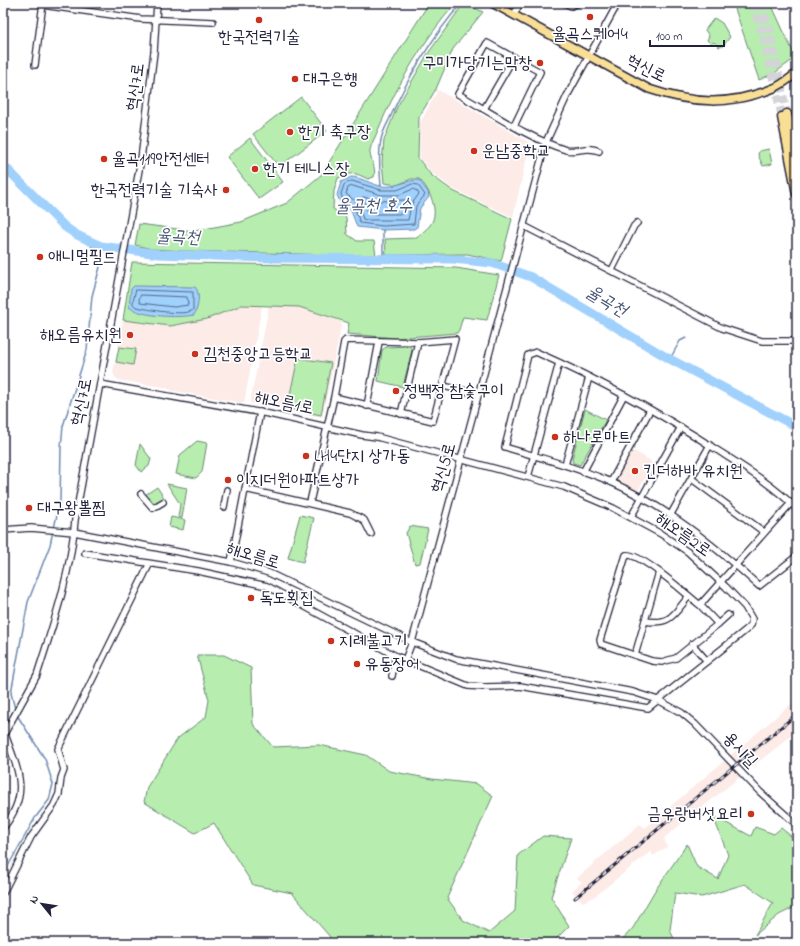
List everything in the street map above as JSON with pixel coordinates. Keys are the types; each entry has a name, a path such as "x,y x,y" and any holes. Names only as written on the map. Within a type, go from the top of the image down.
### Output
{"highway":[{"path":"797,160 784,115 797,194"}],"main road":[{"name":"혁신로","path":"492,3 649,89 672,97 696,102 720,101 748,96 775,88 797,73"}],"street":[{"name":"혁신7로","path":"3,736 37,675 59,605 74,532 141,159 157,20 157,3"},
{"path":"514,15 520,3"},
{"path":"565,3 571,6 578,3"},
{"name":"혁신5로","path":"405,660 412,642 546,142 567,96 618,3"},
{"path":"35,65 42,4 157,20 213,22"},
{"path":"514,126 540,72 487,43 458,94 514,126 546,142 571,151 590,148 599,151"},
{"path":"484,109 514,57"},
{"path":"612,270 630,233 637,223"},
{"path":"524,226 707,320 738,334 762,341 797,341"},
{"path":"310,502 328,427 344,342 351,339 379,342 418,342 455,339 433,421 334,398"},
{"path":"367,406 379,342"},
{"path":"401,414 418,342"},
{"path":"797,509 774,487 681,427 624,395 536,352 528,355 505,447 565,465 611,482 642,498 671,514 736,565 760,586 797,556"},
{"path":"528,477 559,363"},
{"path":"565,465 589,377"},
{"name":"해오름1로","path":"100,384 260,412 362,435 377,436 461,460"},
{"path":"443,386 478,394"},
{"path":"583,472 624,395"},
{"path":"611,482 650,410"},
{"path":"231,562 260,412"},
{"path":"631,517 681,427"},
{"path":"671,514 710,445"},
{"name":"해오름2로","path":"85,553 149,565 198,571 267,586 405,660 468,686 520,686 648,708 751,625 752,619 745,607 721,581 688,552 631,517 582,493 528,477 461,460"},
{"path":"692,479 764,532"},
{"path":"245,489 310,502 360,517 367,523 371,534"},
{"path":"224,507 227,490"},
{"path":"141,494 153,508 163,502"},
{"path":"700,605 791,503"},
{"name":"해오름로","path":"3,530 45,529 74,532 231,562 269,573 412,642 456,659 633,692 658,700"},
{"path":"718,624 700,605 659,572 633,556 626,556 624,558 600,640 604,647 652,661 669,661 718,624 728,615"},
{"path":"3,893 31,837 57,800 64,770 58,749 149,565"},
{"path":"635,655 659,572"},
{"path":"645,621 660,623 667,621 689,596"},
{"path":"692,644 707,661"},
{"path":"392,676 395,659"},
{"name":"용시길","path":"658,700 682,713 695,724 760,792 797,825"},
{"path":"3,728 18,776 20,789 14,814 3,828"}],"shaded area":[{"name":"운남중학교","path":"438,90 530,143 513,217 453,189 432,173 420,158 420,123"},
{"name":"김천중앙고등학교","path":"242,305 262,306 244,403 174,391 163,387 117,380 113,373 123,320 170,326 207,319"},
{"path":"269,306 299,307 342,322 322,417 250,403"},
{"name":"킨더하바 유치원","path":"634,451 651,461 653,464 639,489 636,491 619,482 618,477 631,453"},
{"path":"797,699 797,731 664,838 667,847 653,856 651,851 594,897 583,902 572,891 582,882 577,878 640,824 645,828"}],"green space":[{"path":"429,3 456,3 422,47 385,113 370,150 375,173 374,177 368,179 353,174 343,176 338,178 334,191 333,209 346,217 347,234 357,241 374,241 376,256 187,251 152,249 135,245 139,224 193,231 241,222 287,203 321,175"},
{"path":"464,3 483,12 453,49 436,89 419,117 418,158 431,175 453,191 512,219 501,261 467,254 386,255 385,239 417,238 431,224 434,217 434,211 432,199 426,187 419,179 411,179 397,185 384,183 382,162 384,140 397,107 427,55"},
{"path":"733,3 775,3 773,8 794,54 792,56 794,59 776,72 759,80"},
{"path":"714,18 722,23 730,37 723,46 719,47 714,42 711,44 707,40 709,36 705,30"},
{"name":"한기 축구장","path":"301,97 327,131 279,167 253,134"},
{"name":"한기 테니스장","path":"250,138 283,182 259,199 227,157"},
{"path":"769,149 772,164 763,166 758,155 759,151"},
{"path":"132,262 456,268 499,275 487,320 463,317 457,333 396,338 347,334 349,323 299,307 242,305 207,319 170,326 123,320"},
{"path":"410,346 412,350 403,387 378,381 382,350 386,347"},
{"path":"119,347 136,349 133,365 116,362"},
{"path":"298,358 331,363 321,415 287,408"},
{"path":"585,409 606,420 580,465 573,463 572,459"},
{"path":"197,441 207,443 202,472 196,478 176,474 180,455"},
{"path":"140,444 151,459 149,466 141,472 136,465"},
{"path":"167,484 187,488 182,518 178,517 180,504"},
{"path":"157,487 165,499 153,506 145,495"},
{"path":"300,515 314,518 303,562 288,558"},
{"path":"171,517 185,520 183,530 169,527"},
{"path":"410,526 428,529 420,563 415,564 406,533"},
{"path":"197,655 224,655 251,668 253,724 273,747 319,745 366,755 389,771 432,779 477,784 493,796 447,898 463,920 489,933 515,911 518,855 543,836 571,838 551,897 569,926 552,943 328,943 330,937 292,893 253,885 214,823 195,833 144,802 147,787 178,738 206,717 209,700"},
{"path":"713,816 751,836 755,827 774,834 781,828 797,841 797,906 779,915 755,935 773,903 745,884 702,897 675,893 670,930 676,943 619,943 633,928 654,892 687,844 697,867 718,879 728,855"}],"water":[{"name":"율곡천 호수","path":"351,177 381,186 396,185 419,180 428,192 429,197 420,208 417,227 414,229 383,230 357,227 350,208 340,202 337,195 341,182"},
{"path":"134,286 195,287 198,293 198,305 194,315 160,316 142,313 129,307 131,289"}],"waterway":[{"name":"율곡천","path":"381,186 380,151 384,130 421,59 441,29 462,3"},
{"name":"율곡천","path":"3,165 65,227 77,235 101,246 159,254 271,258 453,259 492,263 531,277 668,358 797,427"},
{"name":"율곡천","path":"383,230 383,259"},
{"path":"54,528 60,502 63,426 87,350 92,296 100,267 90,243"},
{"path":"670,359 680,341 686,338"},
{"path":"15,709 11,693 28,602 50,545 53,531"},
{"path":"3,875 35,818 49,800 53,784 45,759 17,715"}],"tunnel":[{"path":"752,3 761,28 782,117"},
{"path":"760,3 769,27 787,114"}],"railway":[{"path":"575,898 797,714"}],"place":[{"name":"율곡스퀘어4","path":"590,17"},
{"name":"한국전력기술","path":"259,20"},
{"name":"구미가당기는막창","path":"540,63"},
{"name":"대구은행","path":"295,79"},
{"name":"한기 축구장","path":"290,132"},
{"name":"운남중학교","path":"474,151"},
{"name":"율곡119안전센터","path":"104,159"},
{"name":"한기 테니스장","path":"255,169"},
{"name":"한국전력기술 기숙사","path":"226,190"},
{"name":"애니멀필드","path":"40,257"},
{"name":"해오름유치원","path":"130,335"},
{"name":"김천중앙고등학교","path":"195,354"},
{"name":"정백정 참숯구이","path":"396,391"},
{"name":"하나로마트","path":"555,437"},
{"name":"LH4단지 상가동","path":"306,456"},
{"name":"킨더하바 유치원","path":"635,471"},
{"name":"이지더원아파트상가","path":"228,480"},
{"name":"대구왕뽈찜","path":"29,508"},
{"name":"독도횟집","path":"251,598"},
{"name":"지례불고기","path":"331,641"},
{"name":"유동장어","path":"357,664"},
{"name":"금우랑버섯요리","path":"751,814"}]}
